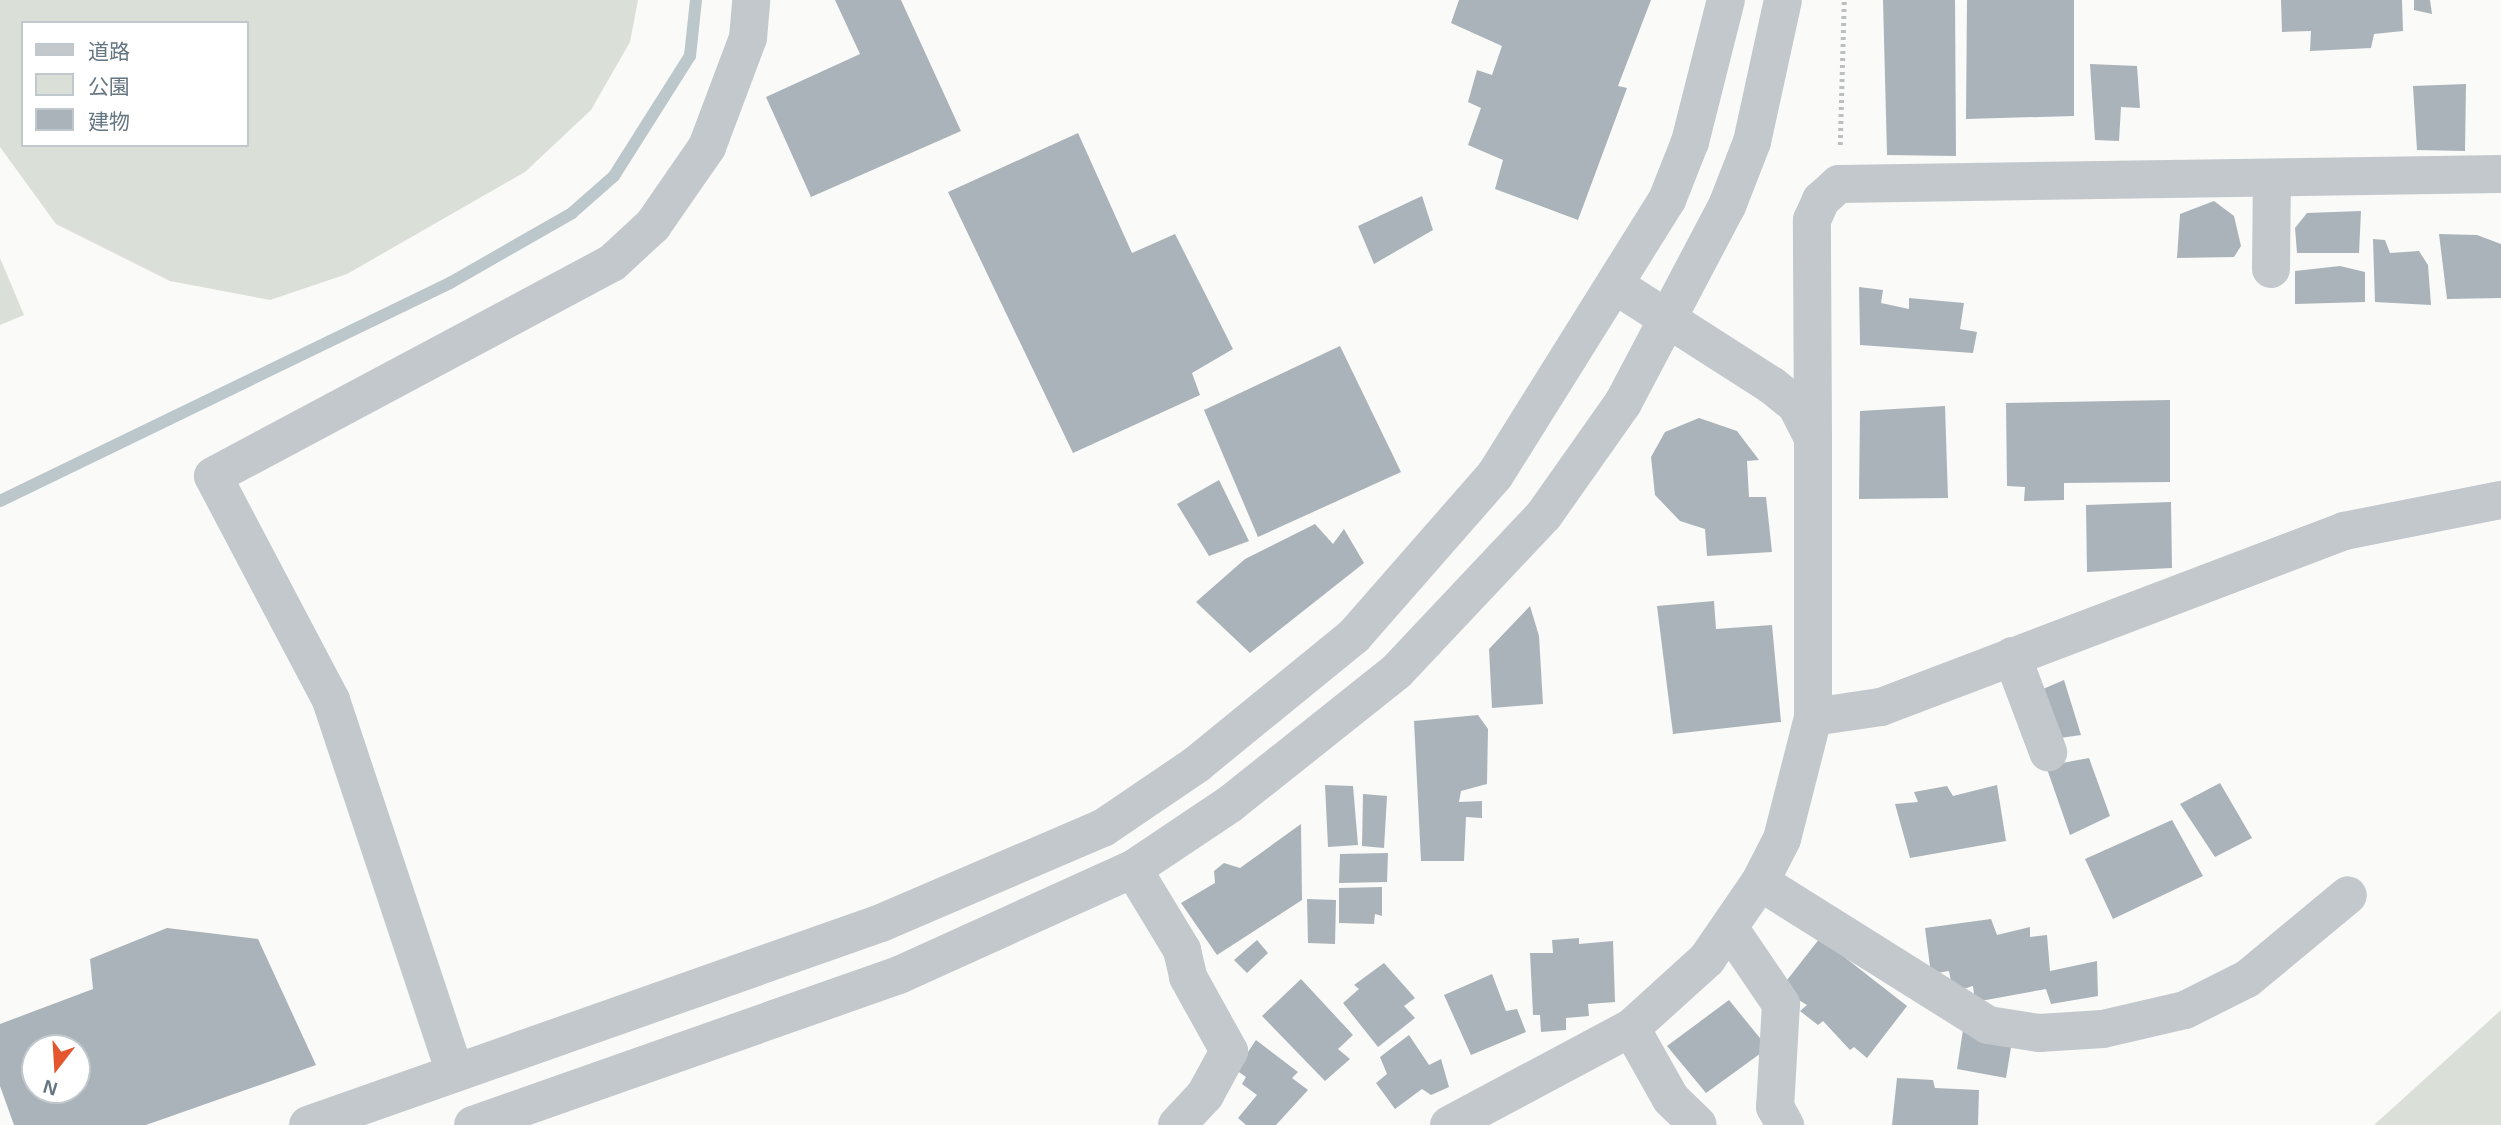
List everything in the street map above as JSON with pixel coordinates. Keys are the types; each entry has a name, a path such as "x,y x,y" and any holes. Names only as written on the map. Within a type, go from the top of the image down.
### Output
{"street":[{"path":"455,1073 331,700 213,476 612,263 653,225 707,147 748,38 751,0"},
{"path":"308,1125 881,923 1103,828 1197,764 1354,636 1495,475 1616,286 1667,200 1690,142 1726,0"},
{"path":"473,1125 899,975 1133,869 1230,804 1397,671 1544,515 1623,402 1727,205 1752,142 1783,0"},
{"path":"1449,1125 1631,1028 1674,993 1730,929 1760,882 1796,799 1813,717 1812,220 1821,200 1839,184 2501,174"},
{"path":"2271,269 2272,179"},
{"path":"1616,286 1772,385 1796,405 1813,438"},
{"path":"1813,717 1881,707 2344,531 2501,500"},
{"path":"2012,656 2048,752"},
{"path":"1133,869 1182,950 1188,977 1229,1051 1205,1095 1177,1125"},
{"path":"1760,882 1988,1024 2039,1033 2104,1029 2185,1010 2247,979 2348,895"},
{"path":"1730,929 1781,1004 1775,1107 1785,1125"},
{"path":"1631,1028 1671,1099 1698,1125"}],"path":[{"path":"1839,184 1844,0"}],"green space":[{"path":"0,0 638,0 630,42 591,110 525,172 347,274 270,300 170,281 56,224 0,147"},
{"path":"0,258 24,315 0,325"},
{"path":"2501,1010 2501,1125 2374,1125"}],"building":[{"path":"835,0 901,0 961,131 811,197 766,97 860,54"},
{"path":"1459,0 1651,0 1618,86 1627,88 1578,220 1495,189 1503,160 1468,145 1481,108 1468,102 1477,70 1492,75 1502,46 1451,23"},
{"path":"1883,0 1955,0 1956,156 1887,155"},
{"path":"1967,0 2074,0 2074,116 1966,119"},
{"path":"2281,0 2402,0 2403,31 2374,34 2371,48 2310,51 2311,31 2282,32"},
{"path":"2414,0 2430,0 2432,14 2414,10"},
{"path":"2090,64 2137,66 2140,108 2121,107 2119,141 2095,140"},
{"path":"2466,84 2465,151 2417,150 2413,86"},
{"path":"1078,133 1132,253 1175,234 1233,349 1192,373 1200,395 1073,453 948,192"},
{"path":"1422,196 1433,230 1374,264 1358,226"},
{"path":"2214,201 2234,216 2241,246 2234,257 2177,258 2180,214"},
{"path":"2361,211 2359,253 2297,253 2295,228 2307,213"},
{"path":"2439,234 2477,235 2501,244 2501,298 2447,299"},
{"path":"2373,239 2385,240 2390,253 2419,251 2428,265 2431,305 2375,302"},
{"path":"2340,266 2365,272 2365,302 2295,304 2295,271"},
{"path":"1859,287 1883,290 1881,303 1909,309 1909,298 1964,303 1960,329 1977,332 1973,353 1860,345"},
{"path":"1340,346 1401,472 1258,537 1204,410"},
{"path":"2170,400 2170,482 2064,483 2064,500 2024,501 2025,487 2007,486 2006,403"},
{"path":"1945,406 1948,498 1859,499 1860,411"},
{"path":"1699,418 1737,431 1759,460 1747,461 1749,497 1766,497 1772,552 1707,556 1705,529 1680,521 1655,495 1651,457 1665,432"},
{"path":"1219,480 1249,541 1209,556 1177,504"},
{"path":"2171,502 2172,568 2087,572 2086,505"},
{"path":"1315,524 1333,544 1344,529 1364,563 1250,653 1196,602 1245,559"},
{"path":"1714,601 1716,629 1772,625 1781,722 1673,734 1657,606"},
{"path":"1530,606 1539,636 1543,704 1492,708 1489,649"},
{"path":"2064,680 2081,735 2053,739 2036,692"},
{"path":"1478,715 1488,729 1487,784 1461,791 1459,802 1482,801 1482,818 1466,817 1464,861 1421,861 1414,721"},
{"path":"2089,758 2110,816 2070,835 2046,766"},
{"path":"2220,783 2252,838 2215,857 2180,804"},
{"path":"1325,785 1353,786 1358,845 1328,847"},
{"path":"1997,785 2006,841 1910,858 1895,804 1918,802 1914,792 1947,786 1953,796"},
{"path":"1363,794 1387,796 1384,848 1362,846"},
{"path":"2172,820 2203,876 2113,919 2085,859"},
{"path":"1301,824 1302,900 1217,955 1181,903 1215,883 1214,871 1224,863 1240,868"},
{"path":"1388,853 1387,882 1339,883 1340,854"},
{"path":"1382,887 1382,916 1375,914 1374,924 1339,923 1339,888"},
{"path":"1307,899 1336,900 1335,944 1308,943"},
{"path":"1991,919 1997,935 2030,927 2030,937 2047,935 2050,971 2097,961 2098,996 2051,1004 2046,989 1975,1002 1973,986 1953,992 1949,971 1931,974 1925,928"},
{"path":"167,928 258,939 316,1065 146,1125 14,1125 0,1086 0,1024 93,989 90,959"},
{"path":"1579,938 1579,944 1613,941 1615,1002 1588,1004 1589,1016 1566,1018 1566,1030 1541,1032 1540,1015 1533,1015 1530,953 1553,953 1552,940"},
{"path":"1820,938 1907,1006 1867,1058 1854,1047 1850,1050 1823,1021 1818,1025 1800,1011 1807,1005 1780,989"},
{"path":"1257,940 1268,953 1247,973 1234,960"},
{"path":"1384,963 1415,998 1404,1006 1415,1018 1378,1047 1343,1003 1359,989 1354,985"},
{"path":"1492,974 1506,1011 1517,1009 1526,1032 1471,1055 1444,995"},
{"path":"1301,979 1353,1035 1338,1049 1350,1059 1325,1081 1262,1016"},
{"path":"1729,1000 1768,1048 1706,1093 1667,1046"},
{"path":"1963,1030 2012,1041 2006,1078 1957,1069"},
{"path":"1409,1035 1429,1065 1441,1059 1449,1087 1431,1095 1422,1089 1395,1109 1376,1083 1387,1074 1380,1057"},
{"path":"1256,1040 1298,1072 1292,1078 1308,1090 1276,1125 1246,1125 1238,1118 1257,1095 1242,1084 1246,1077 1236,1070"},
{"path":"1897,1078 1933,1080 1935,1088 1979,1090 1978,1125 1892,1125"}],"waterway":[{"path":"0,501 450,283 572,213 614,176 690,56 696,0"}]}
